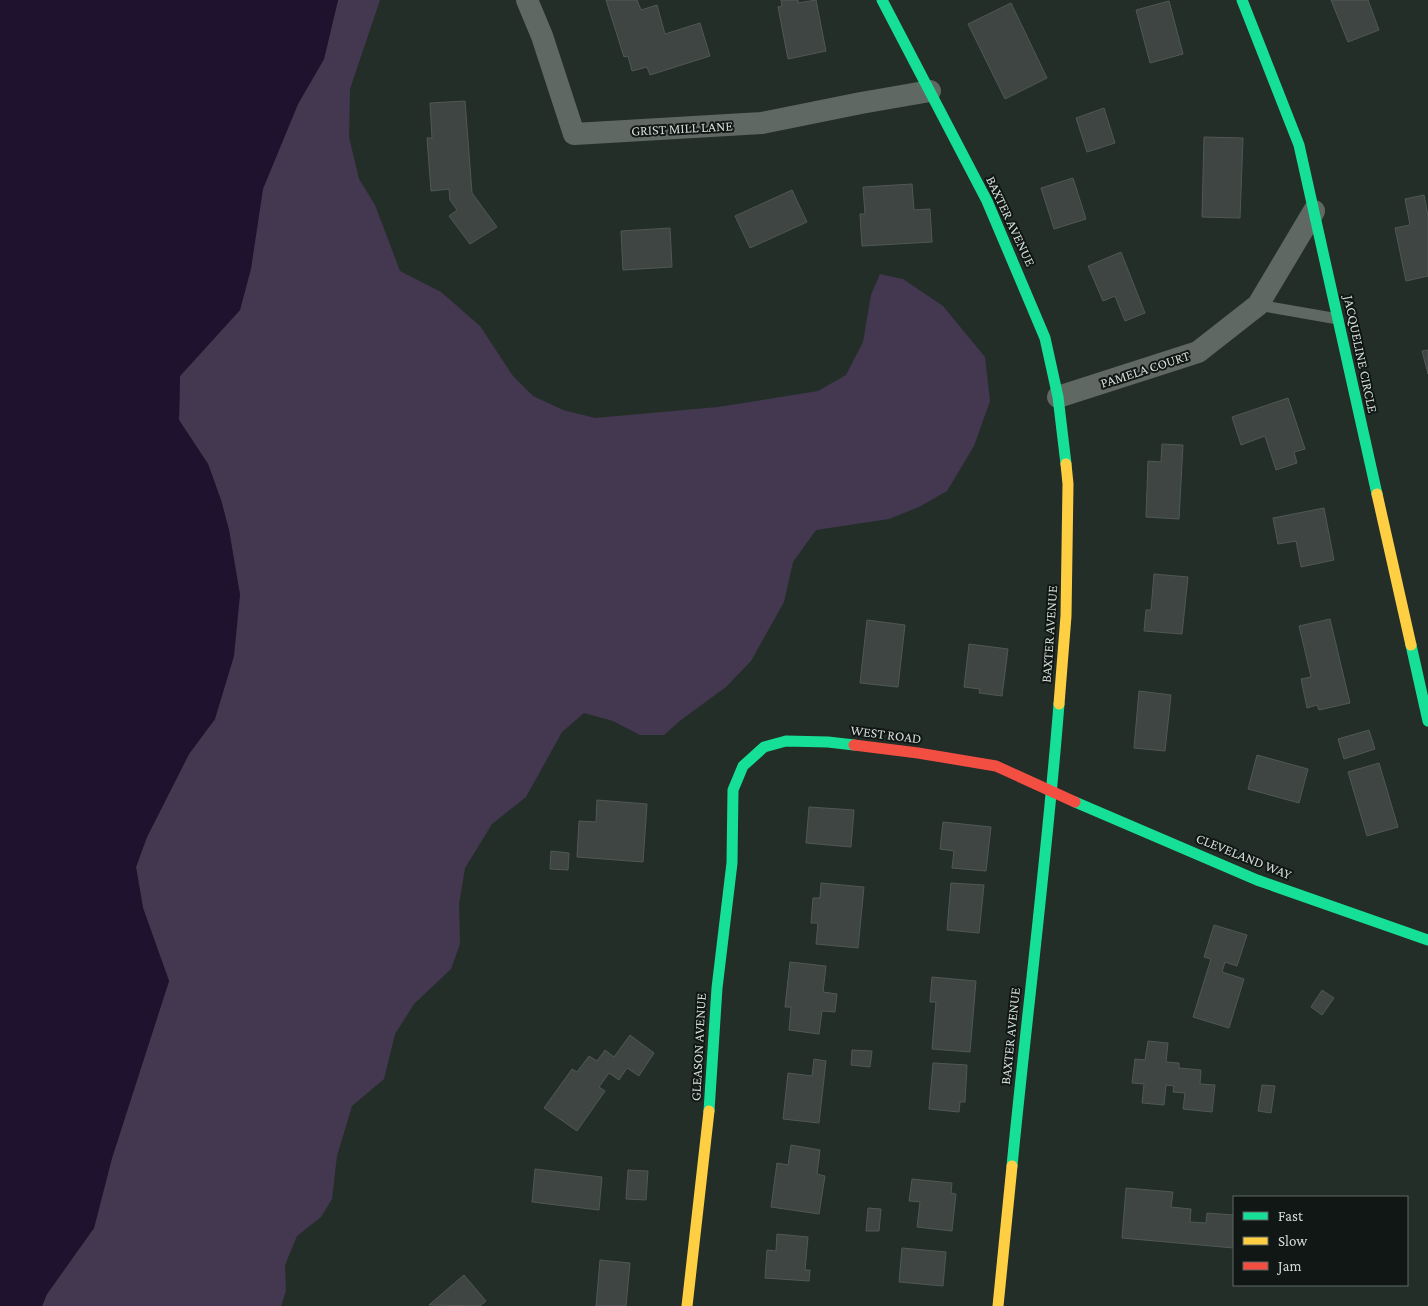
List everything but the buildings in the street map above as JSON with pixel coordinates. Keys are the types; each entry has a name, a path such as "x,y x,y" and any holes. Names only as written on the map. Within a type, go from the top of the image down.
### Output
{"street":[{"name":"GRIST MILL LANE","path":"527,0 542,36 574,134 762,124 861,103 930,91"},
{"name":"BAXTER AVENUE","path":"882,0 987,202 1023,282 1045,338 1058,397 1068,484 1066,616 1052,792 1029,994 998,1306"},
{"name":"JACQUELINE CIRCLE","path":"1242,0 1299,145 1428,720"},
{"name":"PAMELA COURT","path":"1058,397 1198,352 1258,305 1314,211"},
{"name":"WEST ROAD","path":"733,790 743,766 764,747 786,741 828,742 918,753 996,766 1052,792"},
{"name":"GLEASON AVENUE","path":"687,1306 709,1118 717,988 732,863 733,790"},
{"name":"CLEVELAND WAY","path":"1052,792 1257,880 1428,940"}],"lane":[{"path":"1258,305 1338,319"}],"shaded area":[{"path":"0,0 338,0 324,59 298,104 263,189 251,269 240,310 180,376 179,420 208,464 229,530 240,595 234,656 215,719 189,754 147,837 136,867 143,908 169,981 112,1158 94,1228 47,1294 42,1306 0,1306"},
{"path":"338,0 380,0 350,89 349,137 359,179 375,205 400,271 441,292 480,326 513,376 533,396 563,410 595,418 718,407 818,391 846,375 863,342 871,295 880,274 903,279 943,306 985,357 990,401 974,446 947,491 919,507 889,519 816,530 793,562 784,602 751,661 726,687 664,735 640,735 613,721 584,713 562,732 526,797 492,824 465,868 459,904 460,944 451,969 414,1004 395,1034 384,1079 352,1106 337,1156 332,1199 321,1217 297,1236 285,1265 286,1291 281,1306 42,1306 47,1294 94,1228 112,1158 169,981 143,908 136,867 147,837 189,754 215,719 240,595 229,530 221,500 208,464 179,420 180,376 240,310 262,189 298,104 324,59"}],"traffic: fast":[{"path":"882,0 987,201 1045,338 1058,397 1066,464"},
{"path":"1242,0 1299,145 1377,494"},
{"path":"1411,645 1428,721"},
{"path":"1012,1166 1049,820 1059,704"},
{"path":"709,1111 717,988 732,863 733,790 743,766 764,747 786,741 854,745"},
{"path":"1075,802 1257,880 1428,940"}],"traffic: slow":[{"path":"1059,704 1066,616 1068,484 1066,464"},
{"path":"1377,494 1411,645"},
{"path":"687,1306 709,1111"},
{"path":"998,1306 1012,1166"}],"traffic: jam":[{"path":"854,745 996,766 1075,802"}]}
